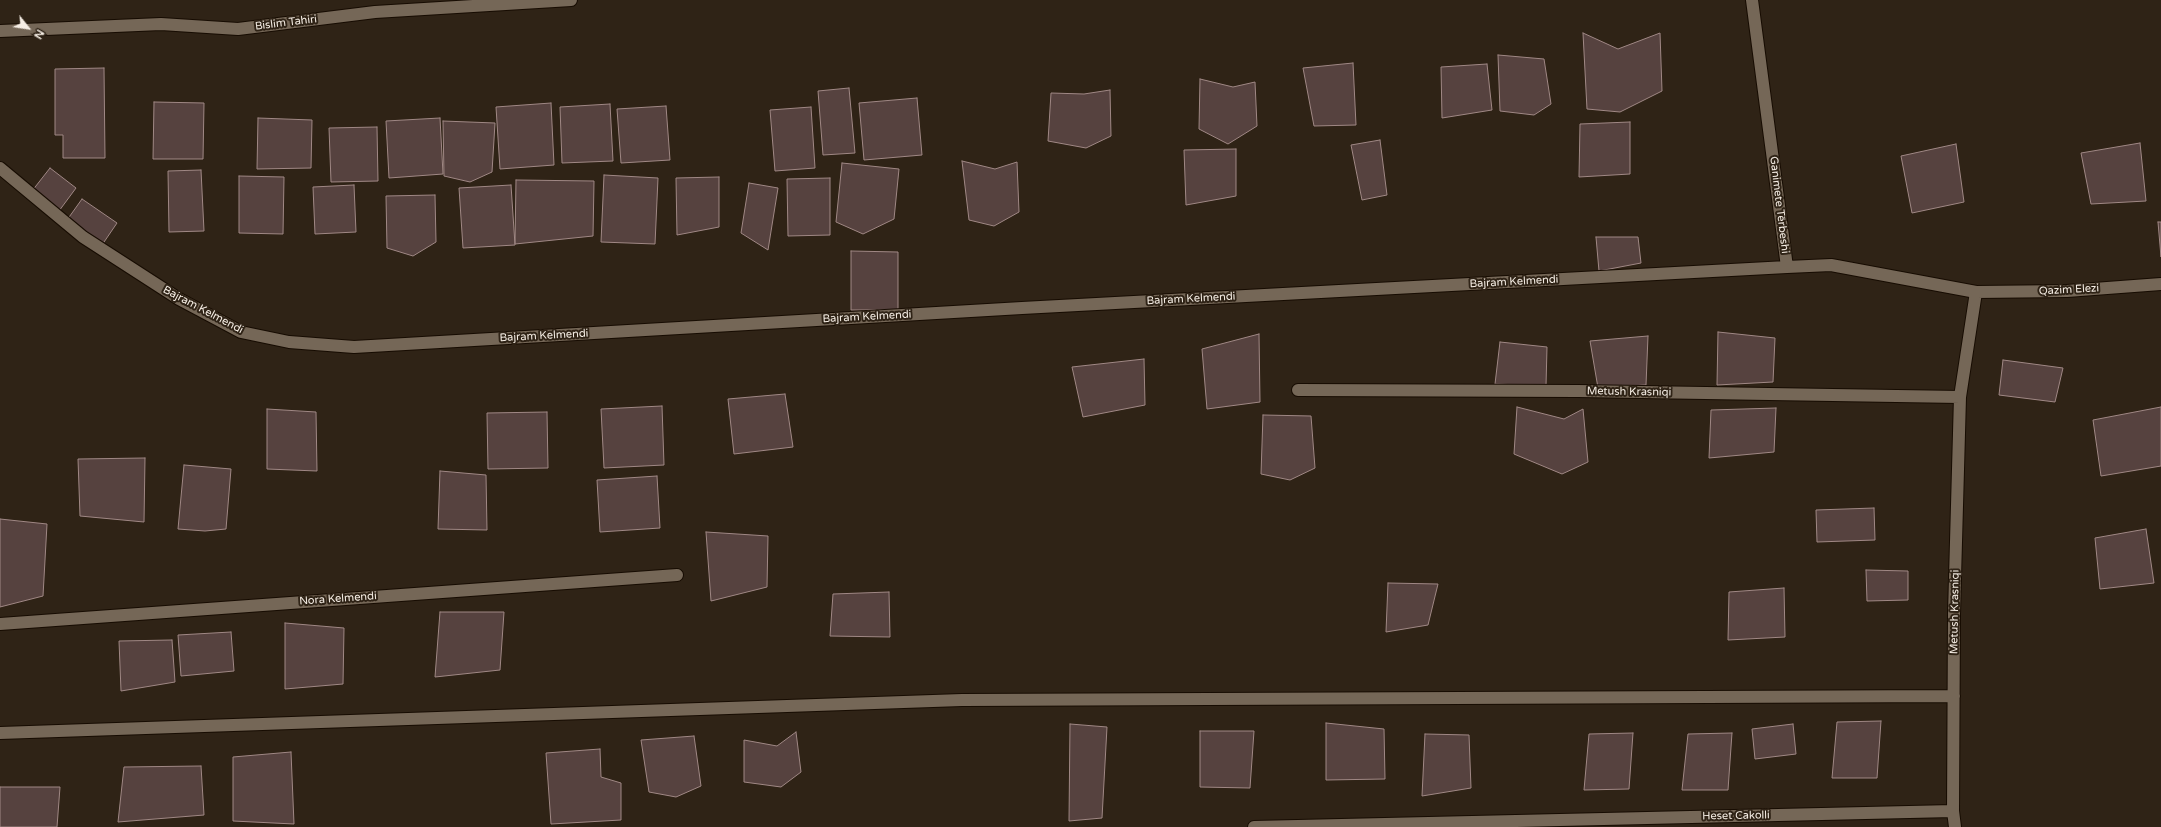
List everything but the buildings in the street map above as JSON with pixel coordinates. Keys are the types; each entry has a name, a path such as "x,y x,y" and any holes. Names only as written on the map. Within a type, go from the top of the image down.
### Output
{"street":[{"name":"Bislim Tahiri","path":"0,31 161,24 238,28 375,12 571,0"},
{"name":"Ganimete Tërbeshi","path":"1752,0 1787,267 1831,265 1976,292"},
{"name":"Bajram Kelmendi","path":"0,168 83,237 179,299 241,332 289,342 354,347 1022,308 1787,267"},
{"name":"Qazim Elezi","path":"1976,292 2068,291 2161,284"},
{"name":"Metush Krasniqi","path":"1955,827 1953,811 1954,696 1960,397 1976,292"},
{"name":"Metush Krasniqi","path":"1298,390 1578,391 1960,397"},
{"name":"Nora Kelmendi","path":"0,624 677,575"},
{"path":"0,733 962,700 1954,696"},
{"name":"Heset Cakolli","path":"1254,827 1953,811"}]}
